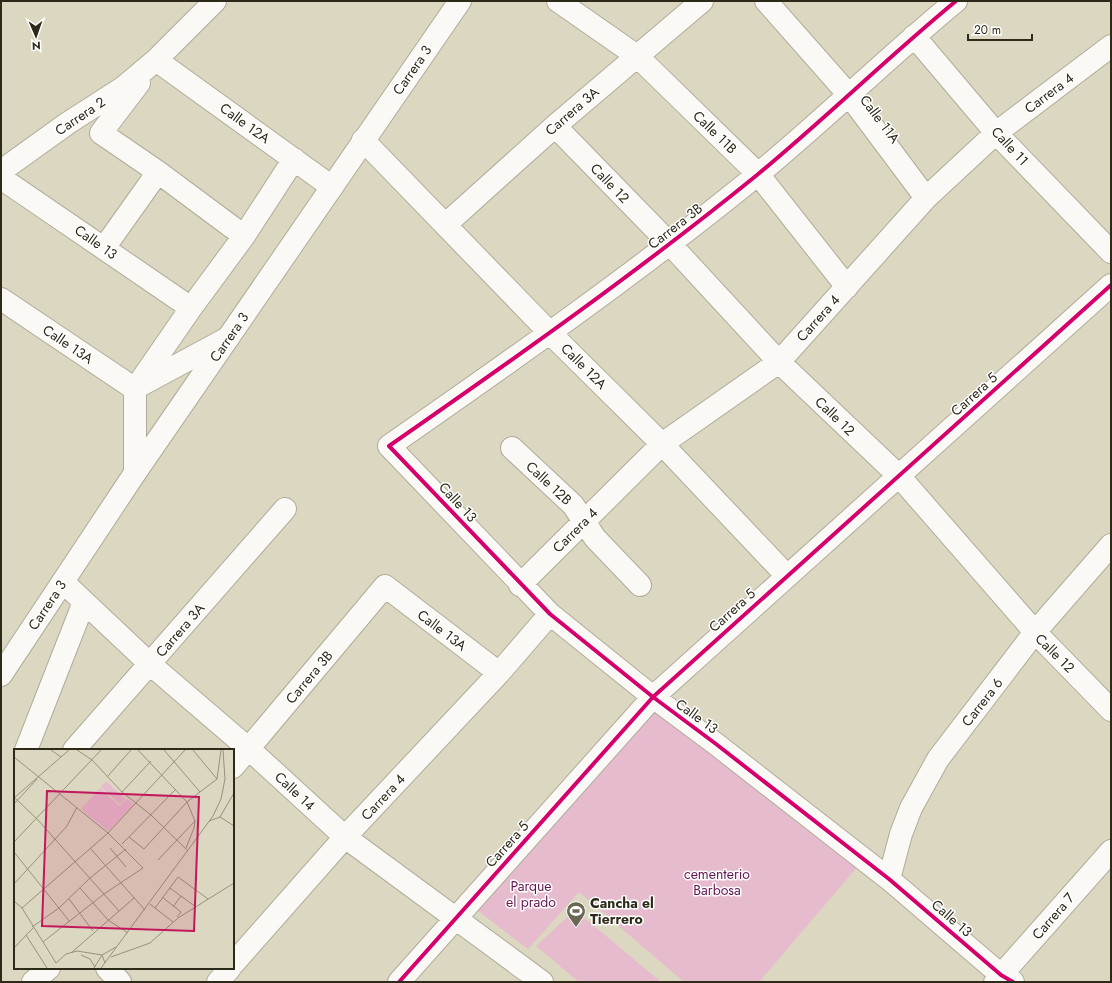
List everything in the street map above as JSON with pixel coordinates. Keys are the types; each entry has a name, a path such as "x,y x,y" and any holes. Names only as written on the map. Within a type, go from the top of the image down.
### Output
{"street":[{"path":"215,1 156,60 102,133 158,172 244,236"},
{"name":"Carrera 3","path":"1,675 136,473 363,140 460,1"},
{"name":"Calle 11B","path":"558,1 637,56 758,174 847,287"},
{"name":"Carrera 3A","path":"445,225 555,126 702,1"},
{"name":"Calle 11A","path":"766,1 849,95 926,198"},
{"name":"Carrera 3B","path":"389,446 550,333 670,244 758,174 914,36 956,1"},
{"name":"Calle 11","path":"914,36 996,133 1111,252"},
{"name":"Carrera 4","path":"520,584 662,444 779,362 926,198 996,133 1111,46"},
{"name":"Calle 12A","path":"156,60 332,187"},
{"name":"Carrera 2","path":"1,171 68,123 124,86 156,60"},
{"name":"Calle 12","path":"555,126 670,244 779,362 899,476 1034,632 1111,710"},
{"name":"Calle 12A","path":"363,140 550,333 662,444 786,576"},
{"path":"136,473 135,389 191,308 244,236 294,159"},
{"path":"104,248 158,172"},
{"name":"Calle 13","path":"1,178 191,308"},
{"name":"Carrera 5","path":"399,982 652,697 1111,285"},
{"name":"Calle 13A","path":"1,299 135,389"},
{"path":"135,389 228,338"},
{"name":"Calle 13","path":"389,446 550,614 652,697 716,744 889,879 1003,980"},
{"name":"Calle 12B","path":"512,448 573,505 595,538 640,585"},
{"name":"Carrera 3A","path":"75,749 285,509"},
{"name":"Carrera 6","path":"889,879 900,834 923,783 955,736 973,715 1034,632 1111,545"},
{"name":"Calle 14","path":"63,582 150,664 249,749 345,837 542,982"},
{"name":"Carrera 3B","path":"234,767 385,586"},
{"name":"Calle 13A","path":"385,586 499,673"},
{"path":"26,749 84,602"},
{"name":"Carrera 4","path":"234,963 345,837 499,673 550,614"},
{"name":"Carrera 7","path":"1003,980 1111,851"},
{"path":"33,982 48,969"},
{"path":"108,969 120,982"},
{"path":"218,982 229,969"}],"green space":[{"name":"cementerio Barbosa","path":"654,708 858,866 759,982 684,982 579,892 528,949 473,907"},
{"name":"Cancha el Tierrero","path":"575,910 661,982 579,982 536,946"}],"cycle path":[{"path":"956,1 782,154 712,211 576,314 389,446 550,614 653,697 716,744 889,879 1001,975 1013,982"},
{"path":"399,982 653,697 1111,285"}],"place":[{"name":"Cancha el Tierrero","path":"576,928"}],"park label":[{"name":"Parque el prado","path":"531,894"}]}
